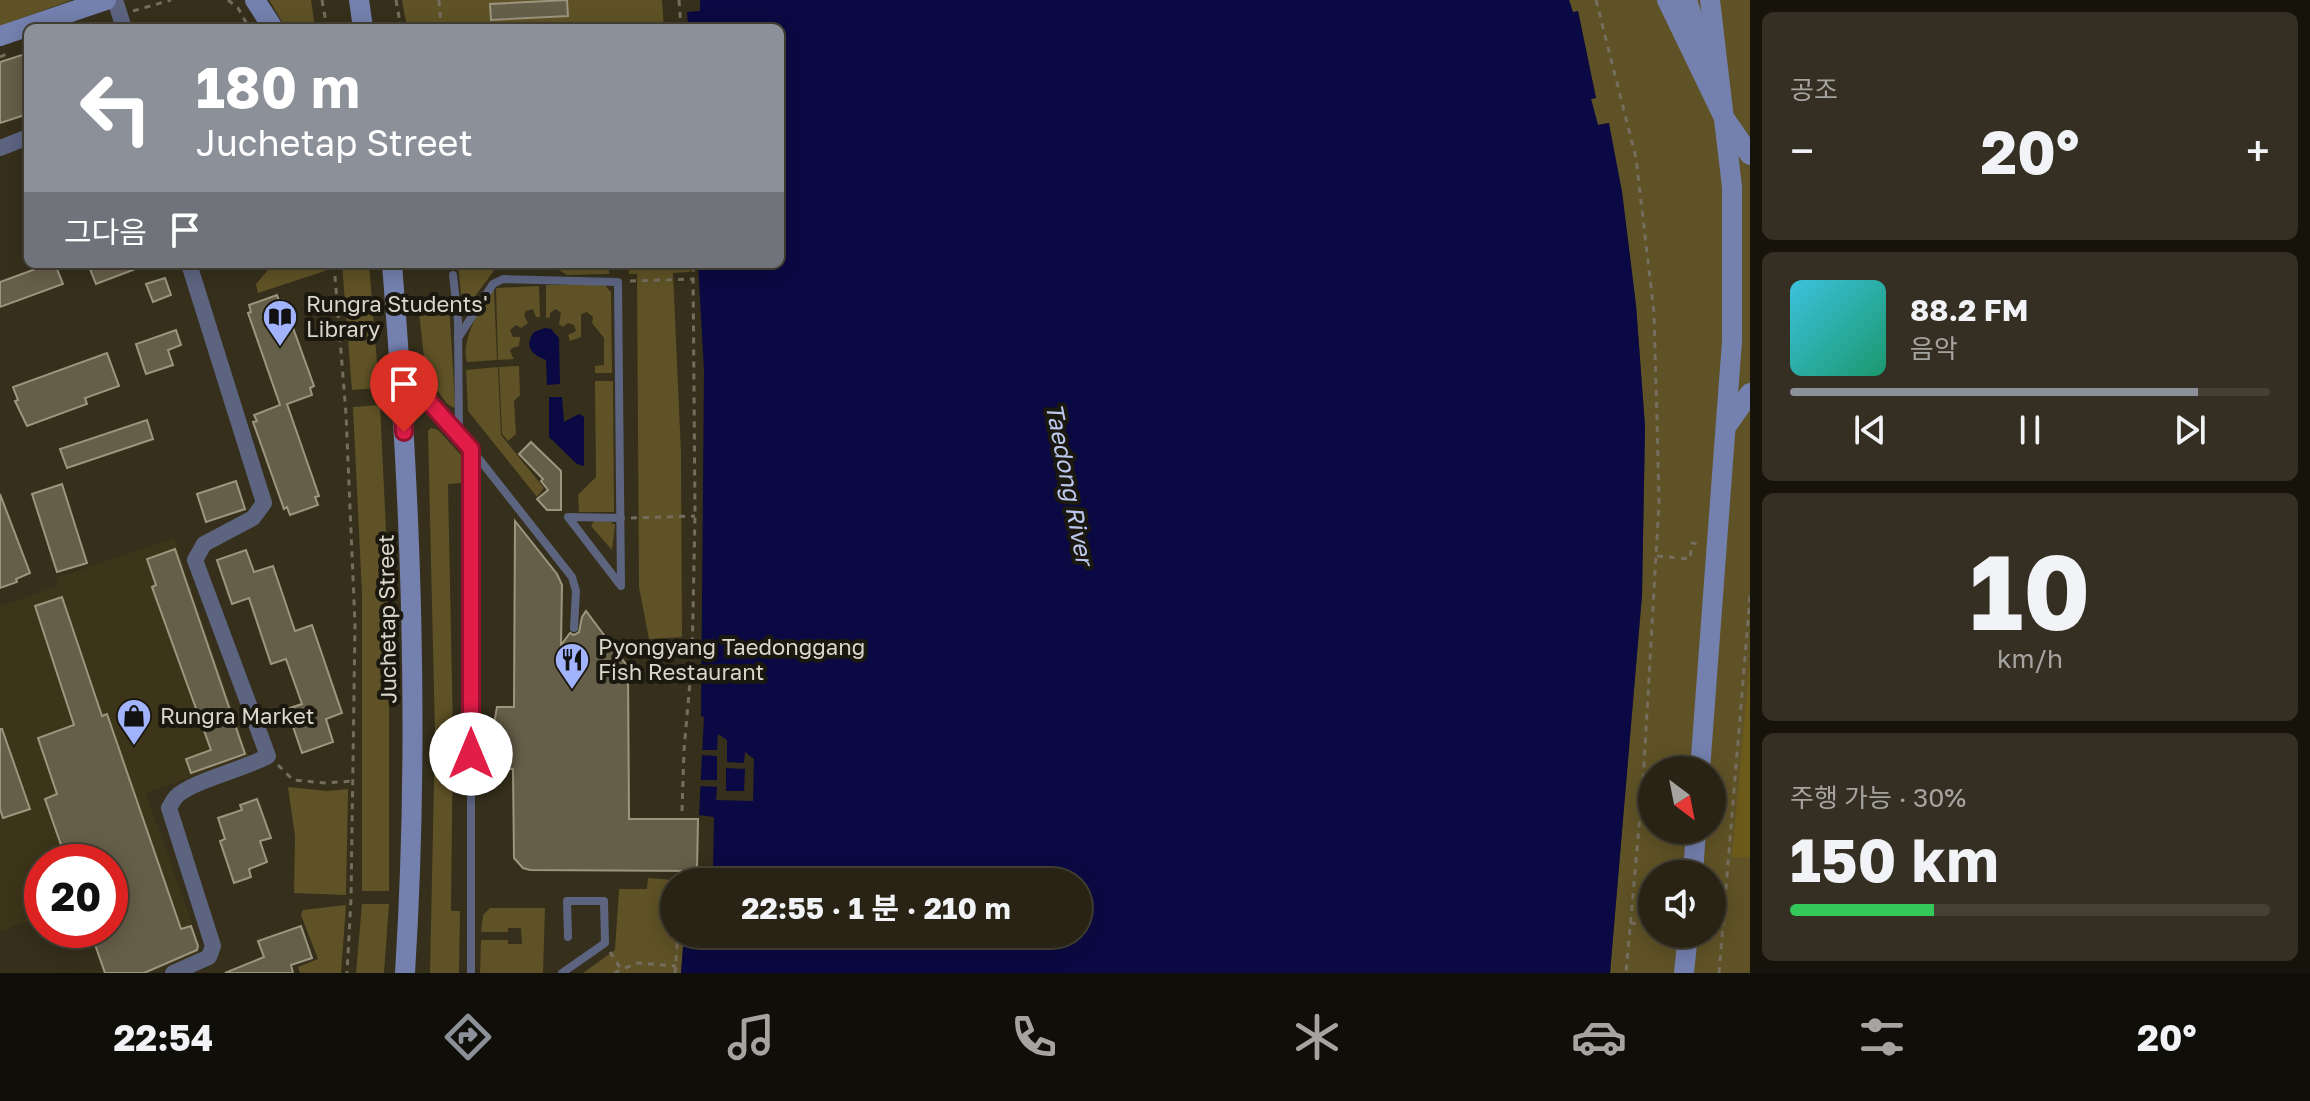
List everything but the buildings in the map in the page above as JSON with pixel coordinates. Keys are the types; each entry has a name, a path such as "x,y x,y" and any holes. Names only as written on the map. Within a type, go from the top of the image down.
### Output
{"main road":[{"path":"35,24 106,0"},
{"path":"255,0 270,24"},
{"path":"359,0 362,24"},
{"path":"1667,0 1723,116 1750,155"},
{"path":"1687,0 1723,116"},
{"path":"1701,756 1732,341 1733,274 1732,187 1710,0"},
{"path":"0,36 24,28"},
{"name":"Juchetap Street","path":"392,268 411,557 414,737 405,973"},
{"path":"1726,427 1750,393"},
{"path":"1684,973 1687,948"}],"street":[{"path":"115,0 123,24"},
{"path":"0,148 24,139"},
{"path":"173,973 209,957 213,946 169,808 175,797 187,789 250,766 268,756 195,560 204,544 253,518 264,503 190,268"}],"lane":[{"path":"453,275 458,338 459,434"},
{"path":"458,338 493,284 503,279 618,282 621,518 621,586 568,517 621,518"},
{"path":"400,369 459,434 572,577 576,591 574,628"},
{"path":"471,449 471,973"},
{"path":"562,973 605,943 604,901 567,901 568,937"}],"path":[{"path":"228,0 238,8 247,24"},
{"path":"322,0 326,24"},
{"path":"396,0 400,24"},
{"path":"439,0 441,24"},
{"path":"679,0 681,24"},
{"path":"1596,0 1636,158 1654,313 1659,503 1643,782 1626,973"},
{"path":"334,268 346,414 355,624 347,973"},
{"path":"682,811 692,659 695,516 693,268"},
{"path":"618,282 694,279"},
{"path":"621,518 695,516"},
{"path":"1656,556 1690,559 1692,543 1701,544"},
{"path":"1719,973 1750,596"},
{"path":"268,756 293,780 326,783 352,781"},
{"path":"1630,923 1638,924"},
{"path":"605,943 621,969"},
{"path":"675,973 677,948"},
{"path":"614,973 637,963 676,966"}],"shaded area":[{"path":"0,0 72,0 0,26"},
{"path":"269,0 311,0 314,24 284,24"},
{"path":"402,0 662,0 664,24 406,24"},
{"path":"1569,0 1750,0 1750,973 1610,973 1642,595 1645,426 1636,305 1622,192 1608,123 1598,125 1591,99 1596,98 1578,11 1573,13"},
{"path":"270,268 328,268 258,293 256,284"},
{"path":"342,268 369,268 379,388 352,390"},
{"path":"458,268 493,268 467,307 462,304"},
{"path":"609,268 609,274 567,275 557,269"},
{"path":"629,268 690,268 690,272 673,273 681,453 682,637 649,639 639,587 637,274 629,274"},
{"path":"604,284 611,292 612,373 595,373 595,366 604,365 604,338 592,323 593,317 587,312 581,314 581,337 570,341 568,335 576,331 574,325 568,323 563,327 559,324 561,313 556,309 546,318 546,285"},
{"path":"539,286 540,317 536,317 533,309 526,311 524,315 528,323 521,328 516,325 510,330 513,337 520,337 519,346 510,351 514,359 498,360 496,288"},
{"path":"494,290 497,360 467,362 466,345 473,324"},
{"path":"449,302 454,408 447,404 426,374 418,304"},
{"path":"519,366 520,395 514,401 516,434 508,441 502,434 499,367"},
{"path":"498,367 501,435 544,488 537,497 468,411 466,370"},
{"path":"595,381 613,381 614,512 579,512 578,495 596,477"},
{"path":"380,405 389,593 389,891 362,891 362,594 353,407"},
{"path":"431,428 438,430 461,455 463,483 448,484 453,733 451,911 460,911 459,973 430,973 435,733 428,431"},
{"path":"594,521 615,525 612,550 591,526"},
{"name":"Rungra Market","path":"174,538 249,756 146,793 200,946 198,953 151,973 100,973 103,971 94,948 128,948 128,844 24,844 24,923 0,931 0,606 58,586 56,578"},
{"path":"1750,658 1750,858 1732,857"},
{"path":"288,787 327,791 348,789 346,895 294,893 295,836"},
{"path":"648,878 660,879 660,948 683,948 681,973 583,973 615,950 619,889 647,889"},
{"path":"362,904 389,904 384,973 356,973"},
{"path":"346,905 341,973 300,973 298,967 318,959 301,915 303,910"},
{"path":"490,908 545,908 543,973 480,973 481,940 508,940 508,944 522,944 521,928 508,928 508,932 481,932 483,915"}],"water":[{"name":"Taedong River","path":"700,0 1569,0 1573,12 1578,11 1596,98 1591,99 1598,125 1609,123 1622,192 1636,305 1645,426 1642,595 1610,973 681,973 683,948 1092,948 1092,868 713,868 714,817 699,815 704,717 701,716 704,370 698,268 784,268 784,24 688,24 687,12 700,11"},
{"path":"551,329 559,338 560,384 547,385 546,360 531,350 529,342 534,332"},
{"path":"549,397 562,397 564,422 579,414 584,417 584,466 577,464 549,437"}],"pier":[{"path":"718,734 727,740 727,762 744,763 745,752 754,759 753,801 716,800 717,787 700,786 700,780 717,780 717,756 701,755 702,750 717,750","holes":["726,768 745,769 744,791 726,791"]}],"place":[{"name":"Rungra Students' Library","path":"280,348"},
{"name":"Pyongyang Taedonggang Fish Restaurant","path":"572,691"},
{"name":"Rungra Market","path":"134,747"}],"route":[{"path":"404,432 400,369 471,449 471,754"}]}
